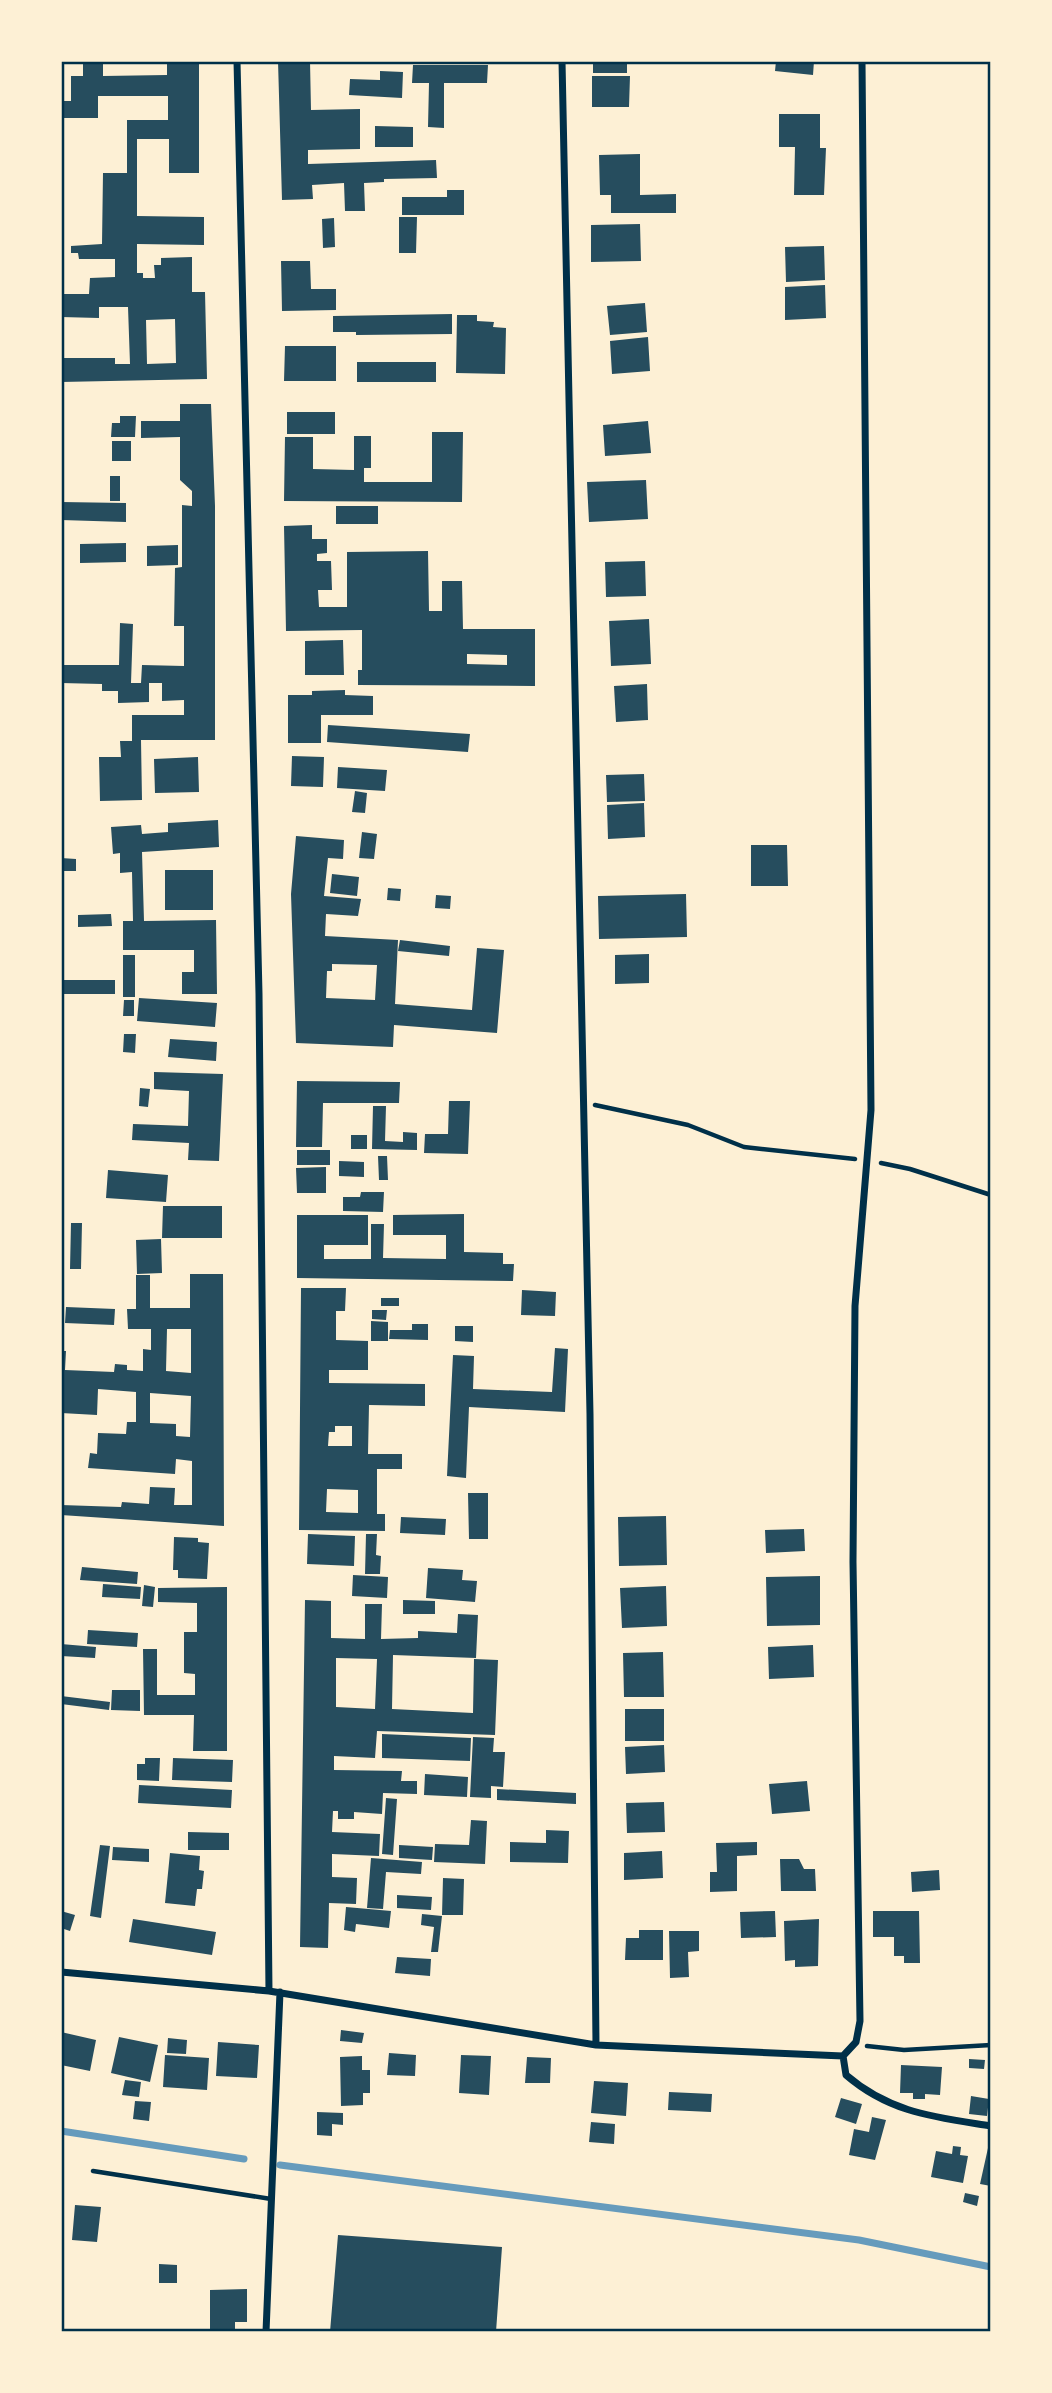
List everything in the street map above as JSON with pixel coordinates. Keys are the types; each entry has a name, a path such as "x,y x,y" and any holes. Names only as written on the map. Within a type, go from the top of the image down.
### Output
{"street":[{"path":"237,61 259,994 269,1991"},
{"path":"562,61 584,1102 596,2045"},
{"path":"61,1972 280,1992 596,2045 843,2056 856,2042 860,2021 853,1562 855,1306 868,1160 871,1084 862,61"},
{"path":"266,2332 280,1992"},
{"path":"843,2056 846,2075 870,2094 901,2109 991,2126"}],"lane":[{"path":"93,2171 272,2199"}],"path":[{"path":"584,1102 688,1125 744,1147 868,1160 910,1169 991,1195"},
{"path":"856,2042 870,2048 904,2050 991,2045"}],"building":[{"path":"83,61 103,61 103,76 167,75 167,61 199,61 199,173 169,173 169,139 137,139 137,216 204,217 204,245 137,244 137,273 143,273 143,278 155,278 154,265 161,265 161,258 192,257 192,292 205,292 207,379 61,382 61,358 115,358 115,364 130,364 128,307 99,307 99,318 61,317 61,294 89,294 90,278 115,277 115,259 79,259 78,253 71,253 71,246 102,244 103,173 127,173 127,120 168,120 168,96 98,96 98,118 61,118 61,101 71,101 71,76 83,76","holes":["175,319 176,363 147,364 146,320"]},
{"path":"278,61 310,61 311,110 360,109 360,149 308,150 308,164 436,160 437,178 384,179 384,182 364,183 365,211 345,211 344,183 312,185 313,199 282,200"},
{"path":"593,61 627,61 627,73 593,73"},
{"path":"776,61 814,61 813,75 775,71"},
{"path":"413,65 488,65 487,83 444,83 444,128 428,127 429,83 412,83"},
{"path":"380,71 403,72 402,98 349,95 350,79 380,80"},
{"path":"592,76 630,76 629,107 592,107"},
{"path":"779,114 820,114 820,148 826,148 824,195 794,195 795,147 779,147"},
{"path":"375,126 413,127 413,147 375,147"},
{"path":"640,154 640,195 676,194 676,213 611,213 611,195 600,195 599,155"},
{"path":"447,190 464,190 464,215 402,215 402,197 447,197"},
{"path":"399,217 417,217 416,253 399,253"},
{"path":"334,218 335,247 323,248 322,219"},
{"path":"640,224 641,261 591,262 591,225"},
{"path":"824,246 825,280 786,282 785,247"},
{"path":"281,261 310,261 311,289 336,289 336,310 282,311"},
{"path":"825,285 826,318 785,320 785,287"},
{"path":"645,303 647,332 610,335 607,306"},
{"path":"452,314 452,334 356,335 356,332 333,332 333,316"},
{"path":"457,315 477,315 477,321 494,322 493,327 506,328 505,374 456,373"},
{"path":"648,337 650,371 612,374 610,341"},
{"path":"285,346 336,346 336,381 284,381"},
{"path":"357,362 436,362 436,382 357,382"},
{"path":"180,404 211,404 215,506 215,740 141,740 142,800 100,801 99,757 121,757 120,741 132,741 132,715 184,715 184,700 162,701 162,683 149,683 149,702 118,703 118,691 102,691 102,684 61,683 61,665 119,665 120,623 133,624 131,683 141,683 142,665 184,666 184,626 174,626 175,568 182,567 182,505 192,506 192,491 180,480 180,437 141,438 141,421 180,421"},
{"path":"287,412 335,412 335,434 287,434"},
{"path":"120,416 136,416 135,437 111,437 112,423 120,423"},
{"path":"648,421 651,453 605,456 603,425"},
{"path":"432,432 463,432 462,502 284,501 285,437 313,437 313,469 354,470 354,436 371,436 371,468 364,468 364,482 432,482"},
{"path":"112,441 131,441 131,461 112,461"},
{"path":"110,476 120,476 120,501 110,501"},
{"path":"646,480 648,519 589,522 587,482"},
{"path":"61,502 126,503 126,522 61,520"},
{"path":"336,506 378,506 378,524 336,524"},
{"path":"312,525 312,539 327,539 327,553 317,554 317,561 331,561 332,590 318,590 319,607 347,607 347,552 428,551 429,611 442,611 442,581 462,581 463,629 535,629 535,686 358,685 358,670 362,670 362,630 286,631 284,526","holes":["467,654 507,655 507,665 467,664"]},
{"path":"126,543 126,562 80,563 80,544"},
{"path":"178,545 178,565 147,566 147,546"},
{"path":"645,561 646,596 606,597 605,562"},
{"path":"649,619 651,664 611,666 609,621"},
{"path":"343,640 344,675 305,675 305,641"},
{"path":"647,684 648,720 616,722 614,686"},
{"path":"345,690 345,695 373,696 373,715 321,715 321,743 288,743 288,695"},
{"path":"328,725 470,734 468,752 327,742"},
{"path":"292,756 324,757 323,787 291,786"},
{"path":"198,757 199,792 155,793 154,759"},
{"path":"338,767 387,770 385,791 337,788"},
{"path":"644,774 645,801 607,802 606,775"},
{"path":"355,791 367,793 365,813 352,812"},
{"path":"644,803 645,837 608,839 607,805"},
{"path":"218,820 219,847 142,852 144,921 216,920 217,994 182,994 182,972 194,972 194,950 123,950 123,921 133,921 132,872 120,873 120,853 113,854 111,827 141,825 142,834 168,832 168,823"},
{"path":"362,832 377,834 374,859 359,858"},
{"path":"296,836 344,840 343,859 328,858 324,896 361,899 358,916 326,914 325,936 398,940 395,1004 472,1010 477,948 504,950 497,1033 394,1025 393,1047 296,1043 291,894","holes":["332,964 377,965 375,1000 326,998 327,971 332,971"]},
{"path":"751,845 787,845 788,886 751,886"},
{"path":"61,858 76,859 76,871 61,871"},
{"path":"165,870 213,870 213,910 165,910"},
{"path":"332,874 359,877 357,896 330,893"},
{"path":"388,888 401,889 400,901 387,900"},
{"path":"686,894 687,937 599,939 598,896"},
{"path":"436,895 451,896 450,909 435,908"},
{"path":"111,914 112,926 78,927 78,915"},
{"path":"400,940 450,946 449,956 398,951"},
{"path":"649,954 649,983 615,984 615,955"},
{"path":"123,955 135,955 135,997 123,997"},
{"path":"61,980 115,980 115,994 61,994"},
{"path":"139,998 217,1003 215,1027 137,1021"},
{"path":"124,1000 134,1000 134,1016 123,1016"},
{"path":"124,1034 136,1034 135,1053 123,1052"},
{"path":"170,1039 217,1042 216,1061 168,1057"},
{"path":"154,1072 223,1074 219,1161 188,1160 189,1143 132,1140 133,1124 188,1126 189,1091 154,1089"},
{"path":"297,1081 400,1082 399,1103 323,1103 322,1147 296,1147"},
{"path":"140,1088 150,1089 148,1107 139,1106"},
{"path":"449,1101 470,1101 468,1154 424,1153 425,1134 448,1134"},
{"path":"373,1106 386,1106 385,1141 403,1142 403,1132 417,1133 417,1150 372,1149"},
{"path":"351,1135 367,1135 367,1149 351,1149"},
{"path":"297,1150 330,1150 330,1165 297,1165"},
{"path":"378,1156 387,1156 388,1180 379,1180"},
{"path":"339,1161 364,1162 364,1177 339,1176"},
{"path":"326,1167 326,1193 297,1193 296,1168"},
{"path":"108,1170 168,1175 166,1202 106,1198"},
{"path":"361,1192 384,1192 383,1212 343,1211 343,1197 360,1197"},
{"path":"163,1206 222,1206 222,1238 162,1238"},
{"path":"464,1214 464,1252 503,1253 503,1264 514,1264 513,1281 297,1278 297,1215 368,1215 368,1245 324,1245 324,1259 371,1259 371,1224 384,1224 383,1258 446,1259 446,1235 393,1235 393,1215"},
{"path":"71,1223 82,1223 81,1269 70,1269"},
{"path":"161,1239 162,1273 137,1274 136,1240"},
{"path":"190,1274 223,1274 224,1526 61,1515 61,1505 121,1507 122,1502 149,1504 150,1487 175,1488 174,1505 192,1505 192,1461 176,1459 175,1474 88,1468 90,1453 97,1454 98,1433 126,1434 127,1422 136,1422 136,1392 98,1389 97,1415 61,1413 61,1351 66,1351 65,1370 114,1372 115,1364 127,1365 127,1370 143,1371 143,1349 151,1350 151,1329 128,1329 127,1309 136,1309 136,1275 150,1275 150,1308 190,1308","holes":["167,1329 191,1329 191,1373 166,1371","150,1393 191,1396 190,1437 176,1436 176,1424 150,1423"]},
{"path":"301,1288 346,1288 345,1311 336,1311 336,1340 368,1341 368,1370 329,1370 329,1383 425,1384 425,1406 369,1405 368,1454 402,1454 402,1469 377,1469 377,1514 385,1514 385,1531 299,1530","holes":["335,1426 352,1426 352,1446 328,1446 329,1432 335,1432","327,1489 358,1490 358,1513 326,1512"]},
{"path":"522,1290 556,1292 555,1316 521,1315"},
{"path":"381,1298 399,1298 399,1306 381,1306"},
{"path":"66,1307 115,1309 114,1325 65,1323"},
{"path":"372,1310 387,1310 386,1320 372,1319"},
{"path":"371,1321 388,1322 388,1341 371,1341"},
{"path":"412,1324 428,1324 428,1340 389,1339 390,1330 412,1330"},
{"path":"455,1326 473,1326 473,1342 455,1341"},
{"path":"555,1348 568,1349 565,1412 469,1407 466,1478 447,1476 453,1355 474,1356 473,1389 552,1392"},
{"path":"468,1493 488,1493 488,1539 469,1539"},
{"path":"666,1516 667,1565 619,1566 618,1517"},
{"path":"401,1517 446,1519 445,1535 400,1533"},
{"path":"804,1529 805,1551 766,1553 765,1530"},
{"path":"308,1534 355,1536 354,1566 307,1564"},
{"path":"366,1534 377,1534 376,1555 381,1556 380,1574 365,1574"},
{"path":"174,1537 198,1538 198,1542 209,1543 207,1579 178,1578 178,1570 173,1570"},
{"path":"82,1567 138,1572 137,1584 80,1580"},
{"path":"428,1568 463,1570 462,1580 477,1581 475,1602 426,1598"},
{"path":"353,1575 388,1577 387,1598 352,1596"},
{"path":"820,1576 820,1625 767,1626 766,1577"},
{"path":"103,1584 141,1587 140,1599 102,1597"},
{"path":"144,1585 155,1587 153,1607 142,1606"},
{"path":"666,1586 667,1626 622,1628 620,1588"},
{"path":"227,1587 227,1751 193,1751 194,1715 144,1715 143,1649 157,1649 157,1695 195,1695 195,1674 184,1673 184,1632 197,1632 197,1603 158,1602 158,1588"},
{"path":"305,1600 331,1601 331,1638 365,1639 365,1604 382,1604 381,1639 418,1638 418,1631 457,1633 458,1614 478,1615 476,1658 393,1655 392,1709 473,1713 474,1659 498,1660 495,1735 377,1731 375,1758 334,1756 334,1770 402,1771 401,1781 417,1781 417,1794 383,1793 382,1814 354,1812 354,1819 338,1819 338,1811 333,1811 332,1832 380,1834 379,1856 332,1854 332,1877 357,1878 356,1904 329,1903 328,1948 300,1947","holes":["336,1658 377,1659 375,1709 336,1707"]},
{"path":"403,1600 435,1601 435,1614 403,1614"},
{"path":"88,1630 138,1633 137,1647 87,1644"},
{"path":"61,1644 96,1647 95,1658 61,1656"},
{"path":"813,1645 814,1677 769,1679 768,1647"},
{"path":"663,1652 664,1697 624,1697 623,1653"},
{"path":"112,1690 140,1690 140,1711 111,1710"},
{"path":"61,1696 110,1702 109,1710 61,1704"},
{"path":"625,1709 664,1709 664,1741 625,1741"},
{"path":"382,1734 471,1738 470,1761 382,1758"},
{"path":"473,1737 494,1738 493,1752 505,1752 503,1787 491,1786 491,1798 470,1797"},
{"path":"664,1745 665,1772 626,1774 625,1747"},
{"path":"145,1758 160,1758 159,1781 137,1780 137,1764 145,1764"},
{"path":"173,1758 233,1760 232,1782 172,1780"},
{"path":"425,1774 468,1777 467,1797 424,1795"},
{"path":"807,1781 810,1811 772,1814 769,1784"},
{"path":"139,1785 232,1790 231,1808 138,1803"},
{"path":"497,1789 576,1793 576,1804 497,1800"},
{"path":"386,1798 397,1799 393,1855 382,1854"},
{"path":"664,1802 665,1832 627,1833 626,1803"},
{"path":"471,1820 487,1821 485,1864 434,1862 435,1844 469,1845"},
{"path":"546,1830 569,1831 568,1863 510,1862 510,1842 546,1843"},
{"path":"188,1832 229,1833 229,1850 188,1850"},
{"path":"757,1842 757,1855 737,1856 737,1891 710,1892 710,1872 717,1872 716,1843"},
{"path":"100,1845 110,1846 101,1918 90,1916"},
{"path":"399,1845 433,1847 432,1860 399,1858"},
{"path":"113,1847 149,1849 149,1862 112,1860"},
{"path":"662,1851 663,1878 624,1880 624,1853"},
{"path":"170,1853 200,1856 199,1870 204,1871 202,1889 197,1889 195,1906 165,1903"},
{"path":"371,1858 422,1862 421,1874 386,1872 383,1909 367,1908"},
{"path":"780,1859 799,1859 804,1869 815,1869 816,1891 781,1891"},
{"path":"939,1870 940,1890 912,1892 911,1872"},
{"path":"443,1878 464,1879 463,1915 442,1915"},
{"path":"397,1895 432,1897 431,1910 397,1908"},
{"path":"346,1907 391,1911 389,1928 356,1924 355,1932 344,1930"},
{"path":"61,1911 75,1915 70,1931 61,1928"},
{"path":"775,1911 776,1937 741,1938 740,1912"},
{"path":"873,1911 919,1911 920,1963 904,1963 904,1956 894,1956 894,1937 873,1937"},
{"path":"422,1914 442,1916 438,1952 431,1952 434,1927 421,1925"},
{"path":"133,1919 216,1932 212,1955 129,1942"},
{"path":"819,1919 818,1966 795,1967 795,1960 785,1961 784,1921"},
{"path":"639,1930 663,1930 663,1960 625,1960 626,1938 639,1938"},
{"path":"669,1931 699,1931 699,1951 688,1952 689,1977 670,1978"},
{"path":"397,1957 431,1959 430,1976 395,1973"},
{"path":"341,2030 364,2033 362,2043 340,2041"},
{"path":"61,2032 96,2040 90,2071 61,2065"},
{"path":"119,2037 158,2045 150,2082 111,2073"},
{"path":"168,2038 187,2040 186,2054 167,2053"},
{"path":"218,2042 259,2045 257,2078 216,2076"},
{"path":"389,2053 416,2055 415,2076 387,2075"},
{"path":"165,2055 209,2058 207,2090 163,2087"},
{"path":"461,2055 491,2056 489,2095 459,2093"},
{"path":"362,2056 362,2070 370,2070 370,2093 363,2093 363,2105 341,2106 340,2057"},
{"path":"527,2057 551,2058 550,2083 525,2083"},
{"path":"969,2059 985,2060 984,2069 969,2068"},
{"path":"901,2065 942,2067 940,2095 925,2094 925,2099 913,2099 913,2093 900,2093"},
{"path":"125,2080 141,2082 139,2097 122,2095"},
{"path":"594,2081 628,2083 626,2116 591,2113"},
{"path":"669,2092 712,2094 711,2112 668,2110"},
{"path":"971,2096 989,2099 987,2116 969,2114"},
{"path":"841,2098 862,2104 856,2124 835,2117"},
{"path":"135,2101 151,2102 149,2121 133,2119"},
{"path":"317,2112 343,2113 343,2125 332,2124 332,2136 317,2135"},
{"path":"872,2117 886,2120 875,2160 849,2155 854,2129 869,2132"},
{"path":"591,2122 615,2124 614,2144 589,2142"},
{"path":"953,2146 961,2147 960,2155 968,2156 963,2183 931,2177 936,2151 952,2154"},
{"path":"988,2148 991,2148 991,2186 980,2184"},
{"path":"965,2193 979,2196 977,2206 963,2202"},
{"path":"75,2205 101,2207 97,2242 72,2240"},
{"path":"338,2235 502,2247 496,2332 330,2332"},
{"path":"159,2264 177,2265 177,2283 159,2283"},
{"path":"247,2289 247,2322 235,2322 235,2329 210,2329 210,2290"}],"waterway":[{"path":"61,2131 244,2159"},
{"path":"280,2165 859,2240 991,2267"}]}
